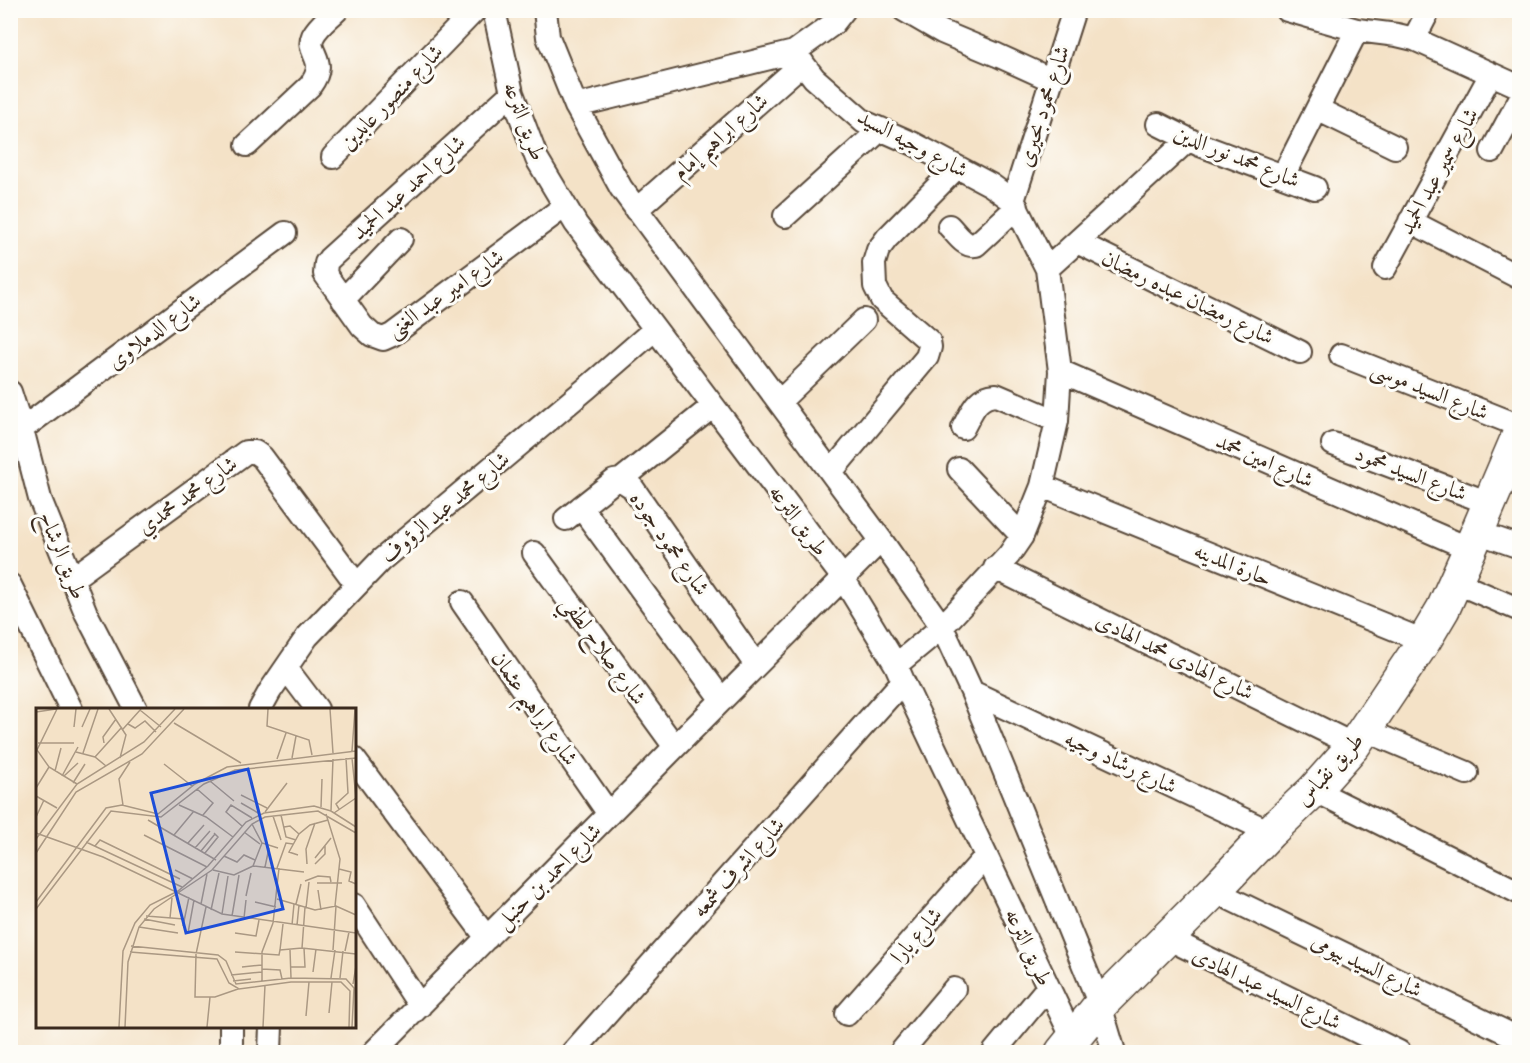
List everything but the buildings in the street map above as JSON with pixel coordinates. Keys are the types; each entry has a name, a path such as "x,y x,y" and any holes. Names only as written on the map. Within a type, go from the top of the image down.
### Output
{"street":[{"path":"247,145 316,78 319,63 312,44 313,36 337,10"},
{"name":"شارع منصور عابدين","path":"333,157 475,10"},
{"name":"طريق الترعه","path":"494,10 512,93 537,159 576,224 843,578 899,673 1048,987 1070,1048"},
{"name":"طريق الترعه","path":"545,10 548,37 576,106 621,188 881,540 942,627 972,692 1100,1005 1114,1053"},
{"name":"شارع ابراهيم إمام","path":"636,210 799,57 844,10"},
{"path":"904,10 942,32 1052,80"},
{"name":"شارع محمود بحيرى","path":"1015,204 1074,10"},
{"path":"1287,10 1357,30 1414,39 1520,87"},
{"path":"1414,39 1429,10"},
{"path":"1283,176 1357,30"},
{"path":"576,106 799,57"},
{"name":"شارع وجيه السيد","path":"799,57 814,78 864,122 914,144 957,167 990,185 1015,204"},
{"name":"شارع سمير عبد الحميد","path":"1385,268 1491,74"},
{"name":"شارع احمد عبد الحميد","path":"339,294 325,274 326,263 329,259 512,93"},
{"path":"1492,151 1520,99"},
{"path":"1317,108 1395,147"},
{"name":"شارع محمد نور الدين","path":"1158,124 1188,140 1315,188"},
{"path":"785,216 881,129"},
{"path":"1047,269 1188,140"},
{"path":"831,472 927,357 929,341 882,300 875,286 874,263 878,250 887,237 957,167"},
{"path":"949,226 966,244 976,245 1015,204"},
{"name":"شارع اشرف شمعه","path":"573,1053 899,673 1009,555 1022,536 1042,486 1057,421 1060,371 1047,269 1015,204"},
{"name":"شارع امير عبد الغنى","path":"339,294 362,326 372,335 383,339 392,335 565,206"},
{"path":"1410,221 1520,278"},
{"name":"شارع الدملاوى","path":"22,429 285,233"},
{"path":"339,294 401,239"},
{"name":"شارع رمضان عبده رمضان","path":"1077,242 1300,352"},
{"path":"779,402 864,320"},
{"name":"شارع محمد عبد الرؤوف","path":"261,708 307,637 381,560 655,329"},
{"name":"شارع السيد موسى","path":"1341,355 1518,438"},
{"name":"شارع امين محمد","path":"1060,371 1479,528"},
{"name":"طريق الرشاح","path":"10,392 40,499 86,613 135,708"},
{"path":"963,428 979,400 987,395 996,395 1057,421"},
{"path":"621,480 713,406"},
{"name":"طريق نقباس","path":"1070,1048 1100,1005 1314,790 1360,737 1443,609 1518,438"},
{"name":"شارع السيد محمود","path":"1333,444 1479,528"},
{"name":"شارع محمد محمدي","path":"73,578 246,452 255,452 262,457 357,585"},
{"path":"959,469 1022,536"},
{"name":"شارع محمود جوده","path":"722,700 573,513 614,481 621,480 632,487 756,665"},
{"name":"حارة المدينه","path":"1042,486 1424,641"},
{"path":"1479,528 1520,547"},
{"name":"شارع احمد بن حنبل","path":"374,1053 881,540"},
{"name":"شارع صلاح لطفي","path":"534,553 675,747"},
{"name":"شارع الهادى محمد الهادى","path":"996,568 1360,737 1467,773"},
{"path":"1455,582 1520,610"},
{"path":"10,585 19,624 70,708"},
{"name":"شارع ابراهيم عثمان","path":"462,602 609,814"},
{"path":"286,668 316,708"},
{"name":"شارع رشاد وجيه","path":"972,692 1270,832"},
{"path":"356,762 487,938"},
{"path":"1314,790 1520,892"},
{"name":"شارع يارا","path":"847,1014 986,856"},
{"name":"شارع السيد بيومى","path":"1214,891 1520,1039"},
{"path":"356,908 420,1006"},
{"name":"شارع السيد عبد الهادى","path":"1167,939 1387,1050"},
{"path":"994,1053 1048,987"},
{"path":"901,1053 954,989"},
{"path":"231,1027 231,1053"},
{"path":"270,1053 271,1027"}]}
